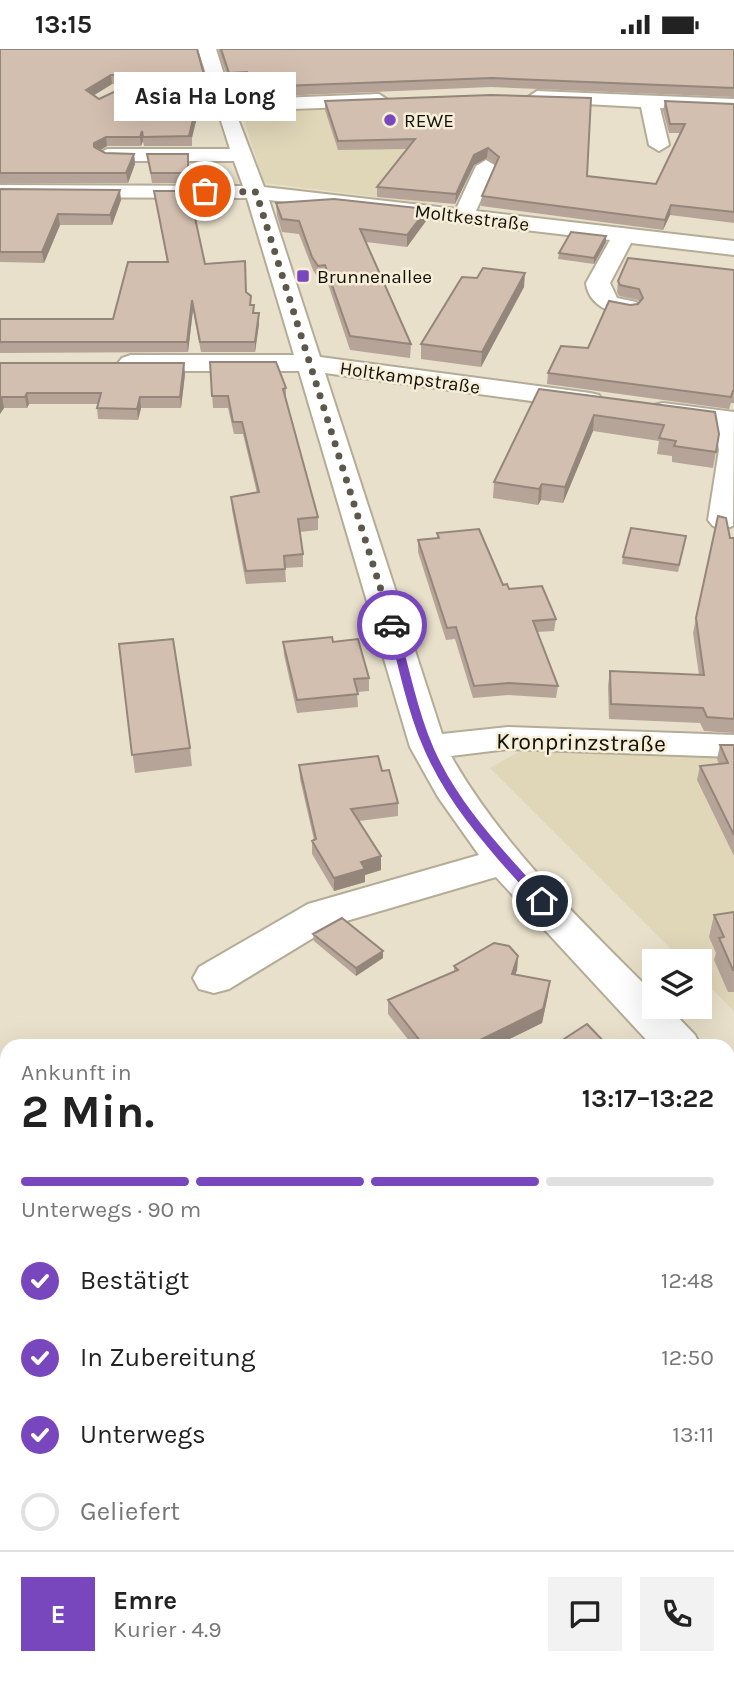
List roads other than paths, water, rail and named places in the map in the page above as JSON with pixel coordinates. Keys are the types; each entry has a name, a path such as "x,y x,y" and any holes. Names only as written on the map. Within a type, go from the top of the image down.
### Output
{"street":[{"path":"207,49 217,97 256,192 428,747 450,788 504,861 672,1039"},
{"path":"217,97 398,99"},
{"path":"517,97 734,105"},
{"path":"649,102 659,145"},
{"path":"107,155 242,155"},
{"path":"463,216 486,166"},
{"name":"Moltkestraße","path":"0,191 256,192 734,248"},
{"path":"624,235 598,283 598,291 609,303 628,307"},
{"name":"Holtkampstraße","path":"108,363 310,363 731,420"},
{"path":"723,520 733,450 731,420"},
{"name":"Kronprinzstraße","path":"428,747 508,737 734,746"},
{"path":"214,978 322,914 504,861"}],"place":[{"name":"REWE","path":"390,120"},
{"name":"Asia Ha Long","path":"205,191"},
{"name":"Brunnenallee","path":"303,276"}]}
